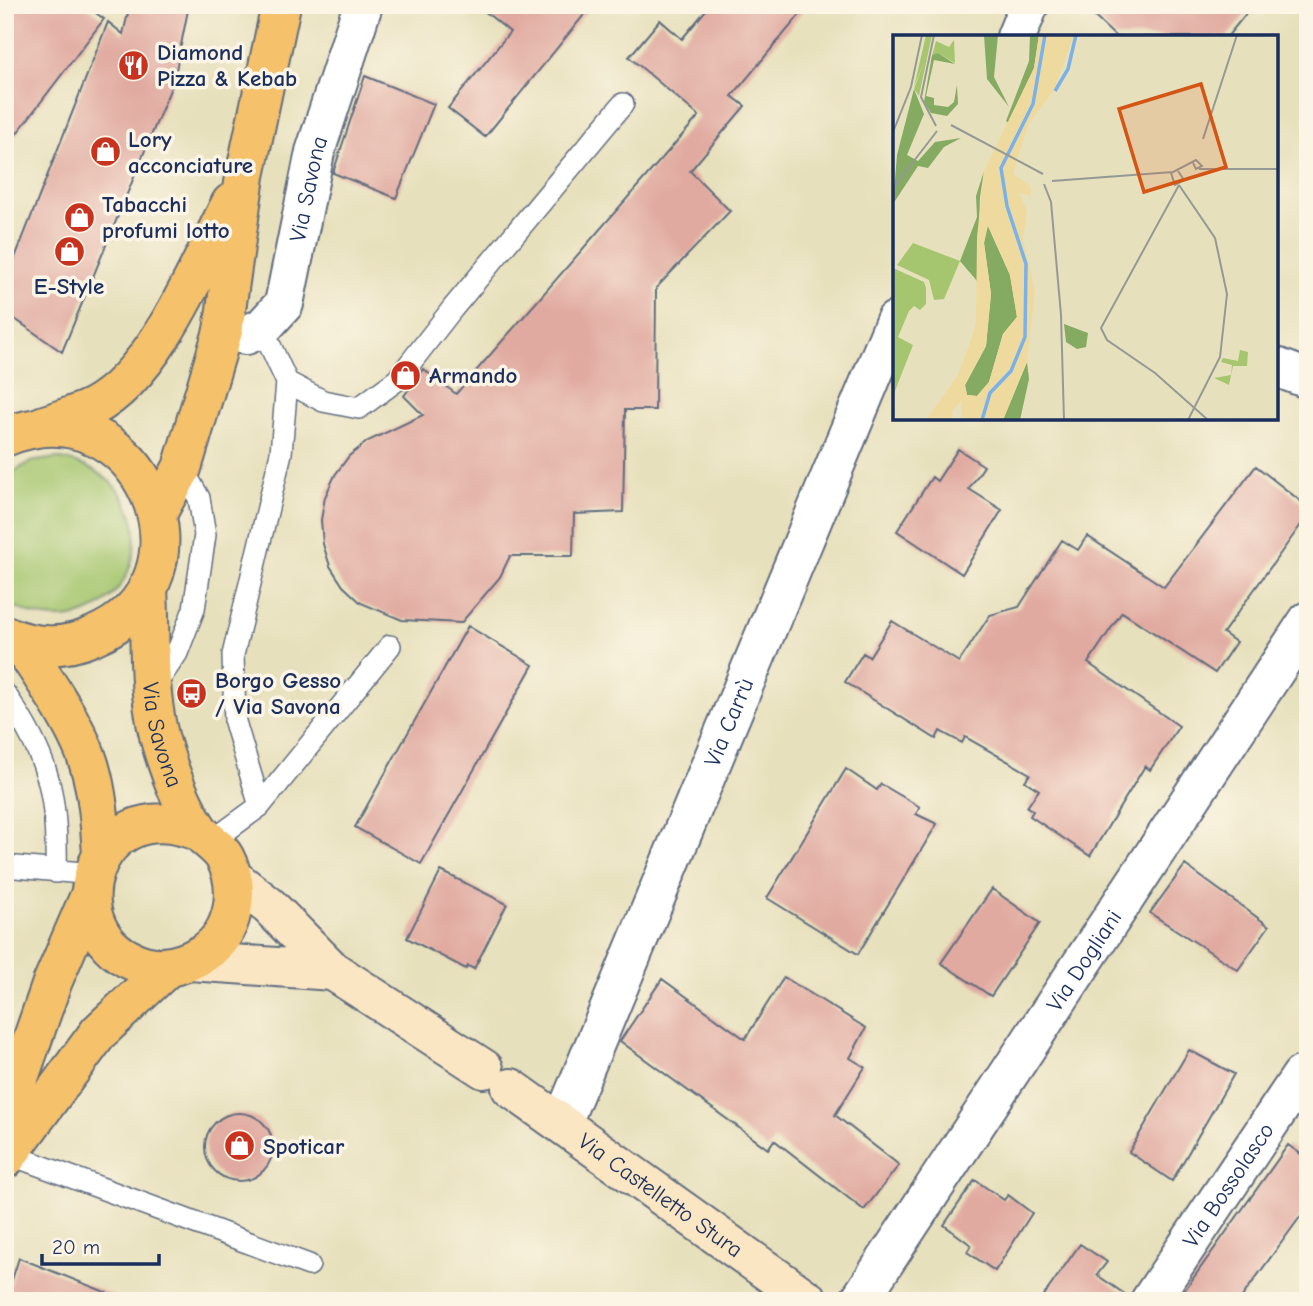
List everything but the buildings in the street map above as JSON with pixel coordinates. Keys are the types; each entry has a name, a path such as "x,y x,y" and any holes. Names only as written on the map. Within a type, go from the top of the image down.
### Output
{"main road":[{"path":"158,512 182,468 223,331 245,176 281,5"},
{"path":"22,433 94,407 139,369 163,334 245,176"},
{"path":"12,638 49,646 79,642 97,635 130,611 148,587 157,563 160,538 158,512 146,482 127,457 100,439 69,428 22,433"},
{"name":"Via Savona","path":"148,587 152,710 163,751 206,837"},
{"path":"6,1130 85,874 98,800 89,761 55,698 12,638"},
{"path":"6,1130 99,1032 179,964 212,947 227,928 234,903 233,878 225,858 206,837 181,824 158,822 136,827 117,838 85,874"},
{"path":"85,874 94,918 105,939 123,956 145,965 179,964"}],"street":[{"name":"Via Savona","path":"262,328 284,304 315,152 363,5"},
{"path":"1017,35 1030,5"},
{"name":"Via Carrù","path":"562,1123 893,326"},
{"path":"223,331 246,335 262,328"},
{"path":"1278,368 1308,379"},
{"name":"Via Dogliani","path":"859,1301 1308,621"},
{"name":"Via Castelletto Stura","path":"233,878 269,905 333,971 498,1078 809,1301"},
{"name":"Via Castelletto Stura","path":"179,964 333,971"},
{"name":"Via Bossolasco","path":"1150,1301 1301,1076 1308,1082"}],"lane":[{"path":"287,382 323,401 359,408 397,380 453,308 623,104"},
{"path":"260,806 235,722 233,655 281,453 287,382 262,328"},
{"path":"151,691 177,653 194,609 205,536 199,498 182,468"},
{"path":"206,837 260,806 390,646"},
{"path":"5,694 32,732 51,782 57,826 85,874"},
{"path":"5,866 85,874"},
{"path":"6,1130 309,1265"}],"green space":[{"path":"56,458 95,471 121,494 133,521 134,551 124,579 105,601 78,615 44,617 23,611 5,600 5,476 31,462"}],"place":[{"name":"Diamond Pizza & Kebab","path":"134,65"},
{"name":"Lory acconciature","path":"105,152"},
{"name":"Tabacchi profumi lotto","path":"79,217"},
{"name":"E-Style","path":"69,252"},
{"name":"Armando","path":"406,375"},
{"name":"Borgo Gesso / Via Savona","path":"192,693"},
{"name":"Spoticar","path":"240,1146"}]}
